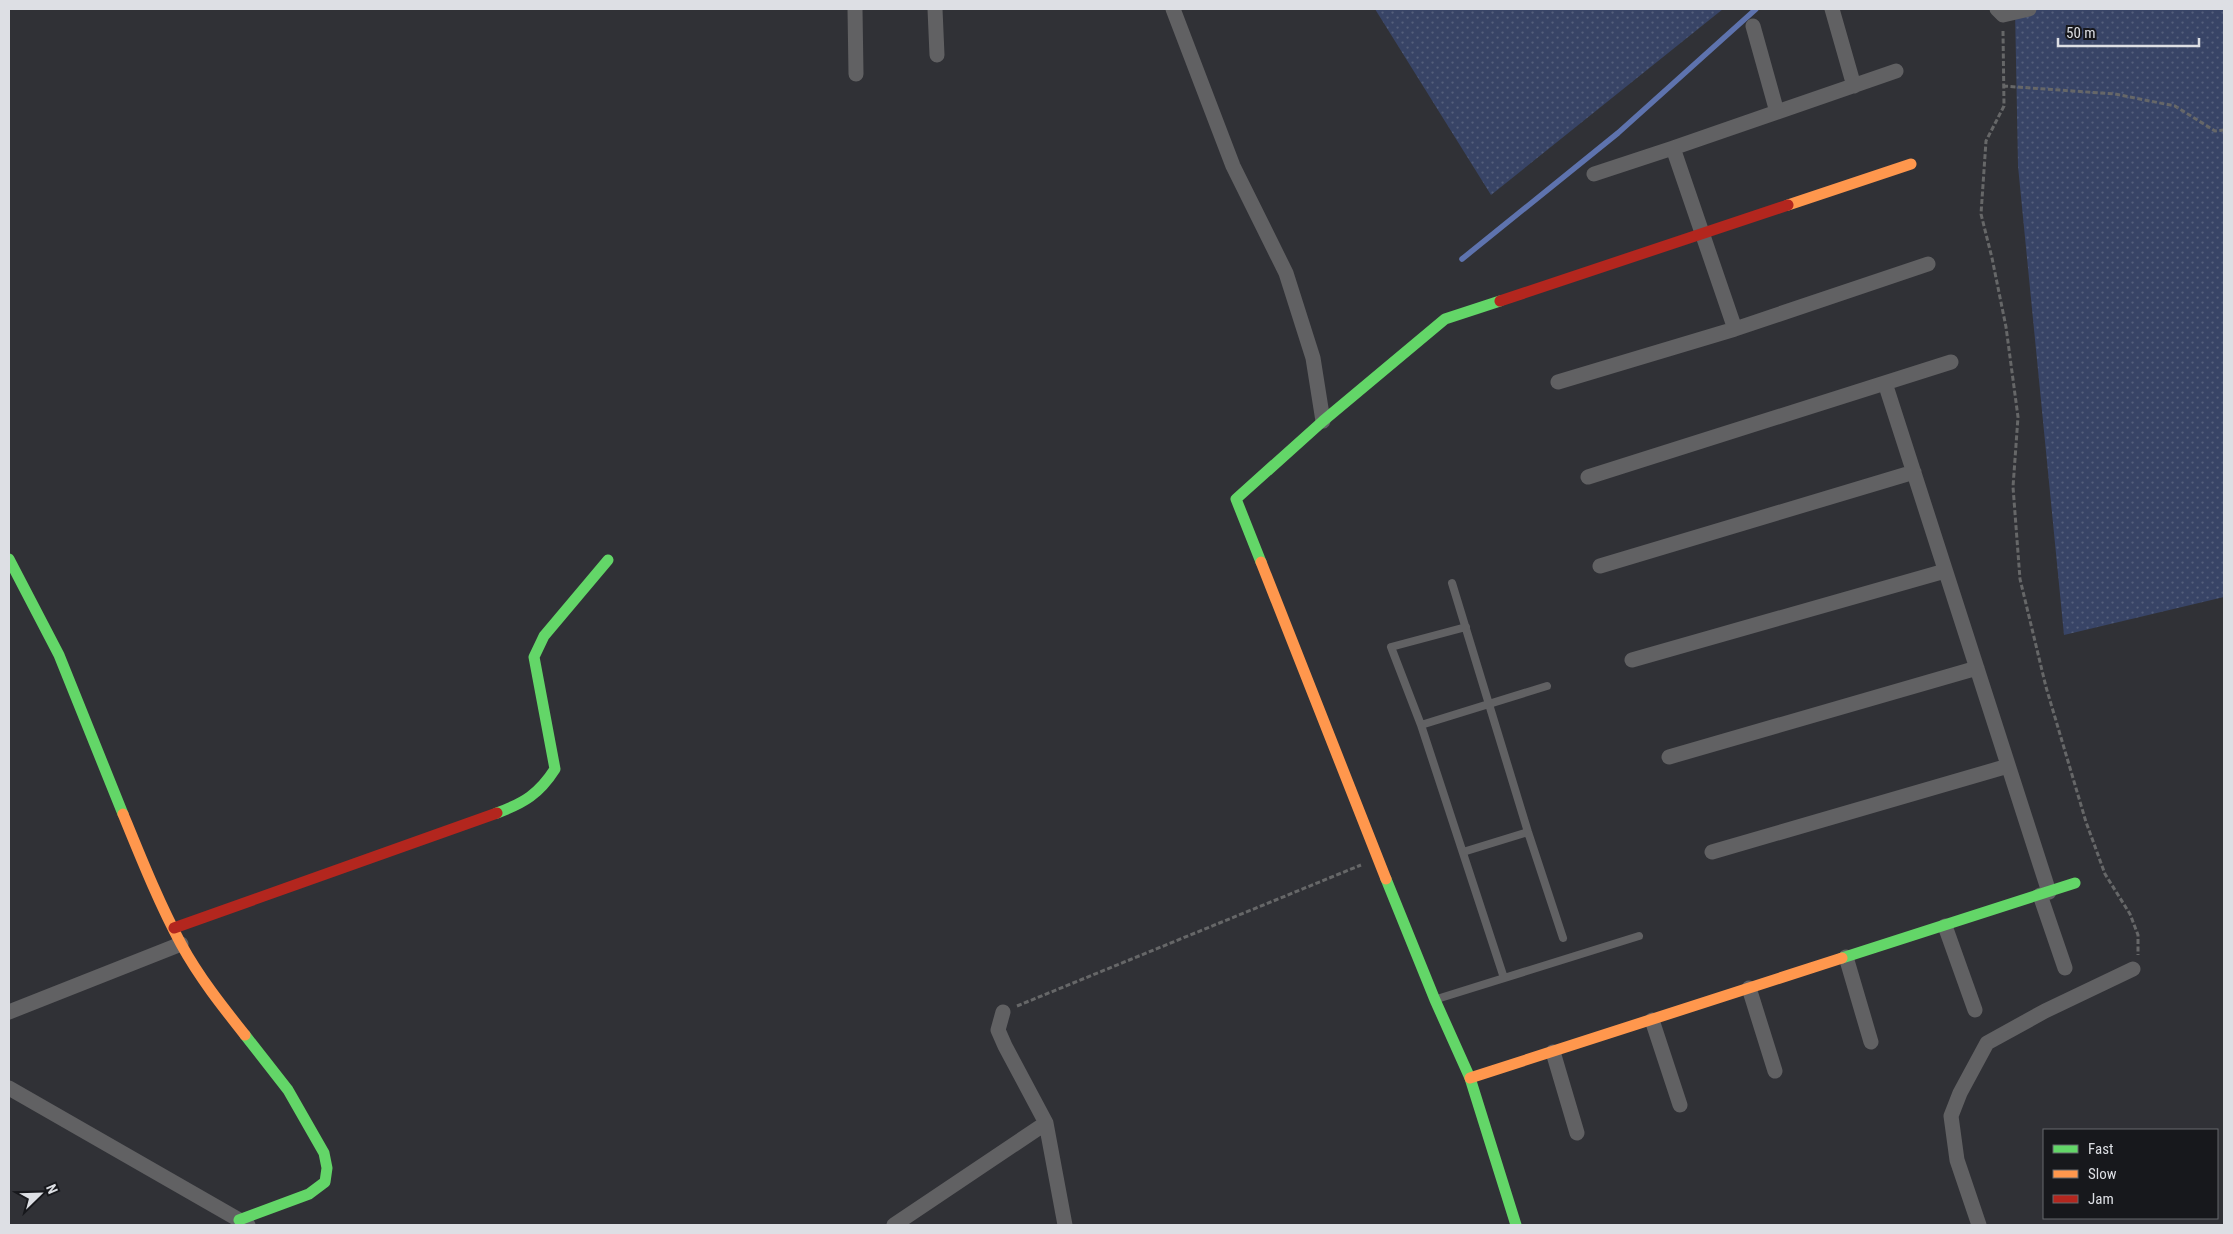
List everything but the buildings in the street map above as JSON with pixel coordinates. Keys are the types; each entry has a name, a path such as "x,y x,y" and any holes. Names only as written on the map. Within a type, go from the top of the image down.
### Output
{"street":[{"path":"855,9 856,74"},
{"path":"935,9 937,55"},
{"path":"1173,9 1233,166 1286,273 1312,358 1323,421"},
{"path":"1832,9 1854,86"},
{"path":"2000,12 2029,9"},
{"path":"1754,26 1777,112"},
{"path":"1594,174 1896,71"},
{"path":"1674,148 1735,329"},
{"path":"1516,1225 1470,1078 1435,1000 1236,499 1323,421 1445,319 1911,164"},
{"path":"1558,382 1735,329 1928,264"},
{"path":"1588,477 1951,362"},
{"path":"1885,383 2008,766 2064,968"},
{"path":"1600,566 1914,472"},
{"path":"9,559 59,655 144,865 182,944 210,991 288,1090 324,1153 327,1168 325,1182 309,1194 244,1223 9,1088"},
{"path":"174,928 519,805 533,797 543,787 555,769 534,657 544,636 608,560"},
{"path":"1632,660 1946,571"},
{"path":"1670,757 1977,668"},
{"path":"1712,852 2008,766"},
{"path":"1470,1078 2075,883"},
{"path":"1945,926 1975,1010"},
{"path":"9,1012 182,944"},
{"path":"1846,957 1871,1042"},
{"path":"1979,1225 1956,1160 1951,1116 1960,1093 1987,1043 2045,1011 2133,969"},
{"path":"1750,988 1775,1071"},
{"path":"1003,1012 998,1030 1046,1123 1065,1225"},
{"path":"1652,1020 1680,1105"},
{"path":"1553,1052 1577,1132"},
{"path":"894,1225 1046,1123"}],"lane":[{"path":"1452,583 1528,832 1563,938"},
{"path":"1466,627 1391,647 1421,725 1504,978"},
{"path":"1421,725 1547,686"},
{"path":"1463,852 1528,832"},
{"path":"1435,1000 1638,936"}],"path":[{"path":"2000,12 2004,106 1986,141 1981,214 2006,327 2018,417 2013,487 2020,579 2046,687 2086,822 2105,874 2130,914 2138,935 2139,953 2133,969"},
{"path":"2003,86 2115,94 2175,106 2215,131 2224,130"},
{"path":"1003,1012 1378,858"}],"shaded area":[{"path":"1375,9 1723,9 1491,195"},
{"path":"2015,9 2224,9 2224,597 2064,635 2018,166"}],"waterway":[{"path":"1462,259 1618,133 1756,9"}],"traffic: fast":[{"path":"1261,562 1236,499 1323,421 1445,319 1500,301"},
{"path":"9,559 59,655 123,814"},
{"path":"497,813 530,797 543,785 555,769 534,657 544,636 608,560"},
{"path":"1386,879 1435,1000 1470,1078 1516,1225"},
{"path":"1842,958 2075,883"},
{"path":"239,1220 309,1194 325,1182 327,1168 324,1153 288,1090 245,1035"}],"traffic: slow":[{"path":"1788,205 1911,164"},
{"path":"1261,562 1386,879"},
{"path":"123,814 143,864 181,944 203,980 245,1035"},
{"path":"1470,1078 1842,958"}],"traffic: jam":[{"path":"1500,301 1788,205"},
{"path":"174,928 497,813"}]}
